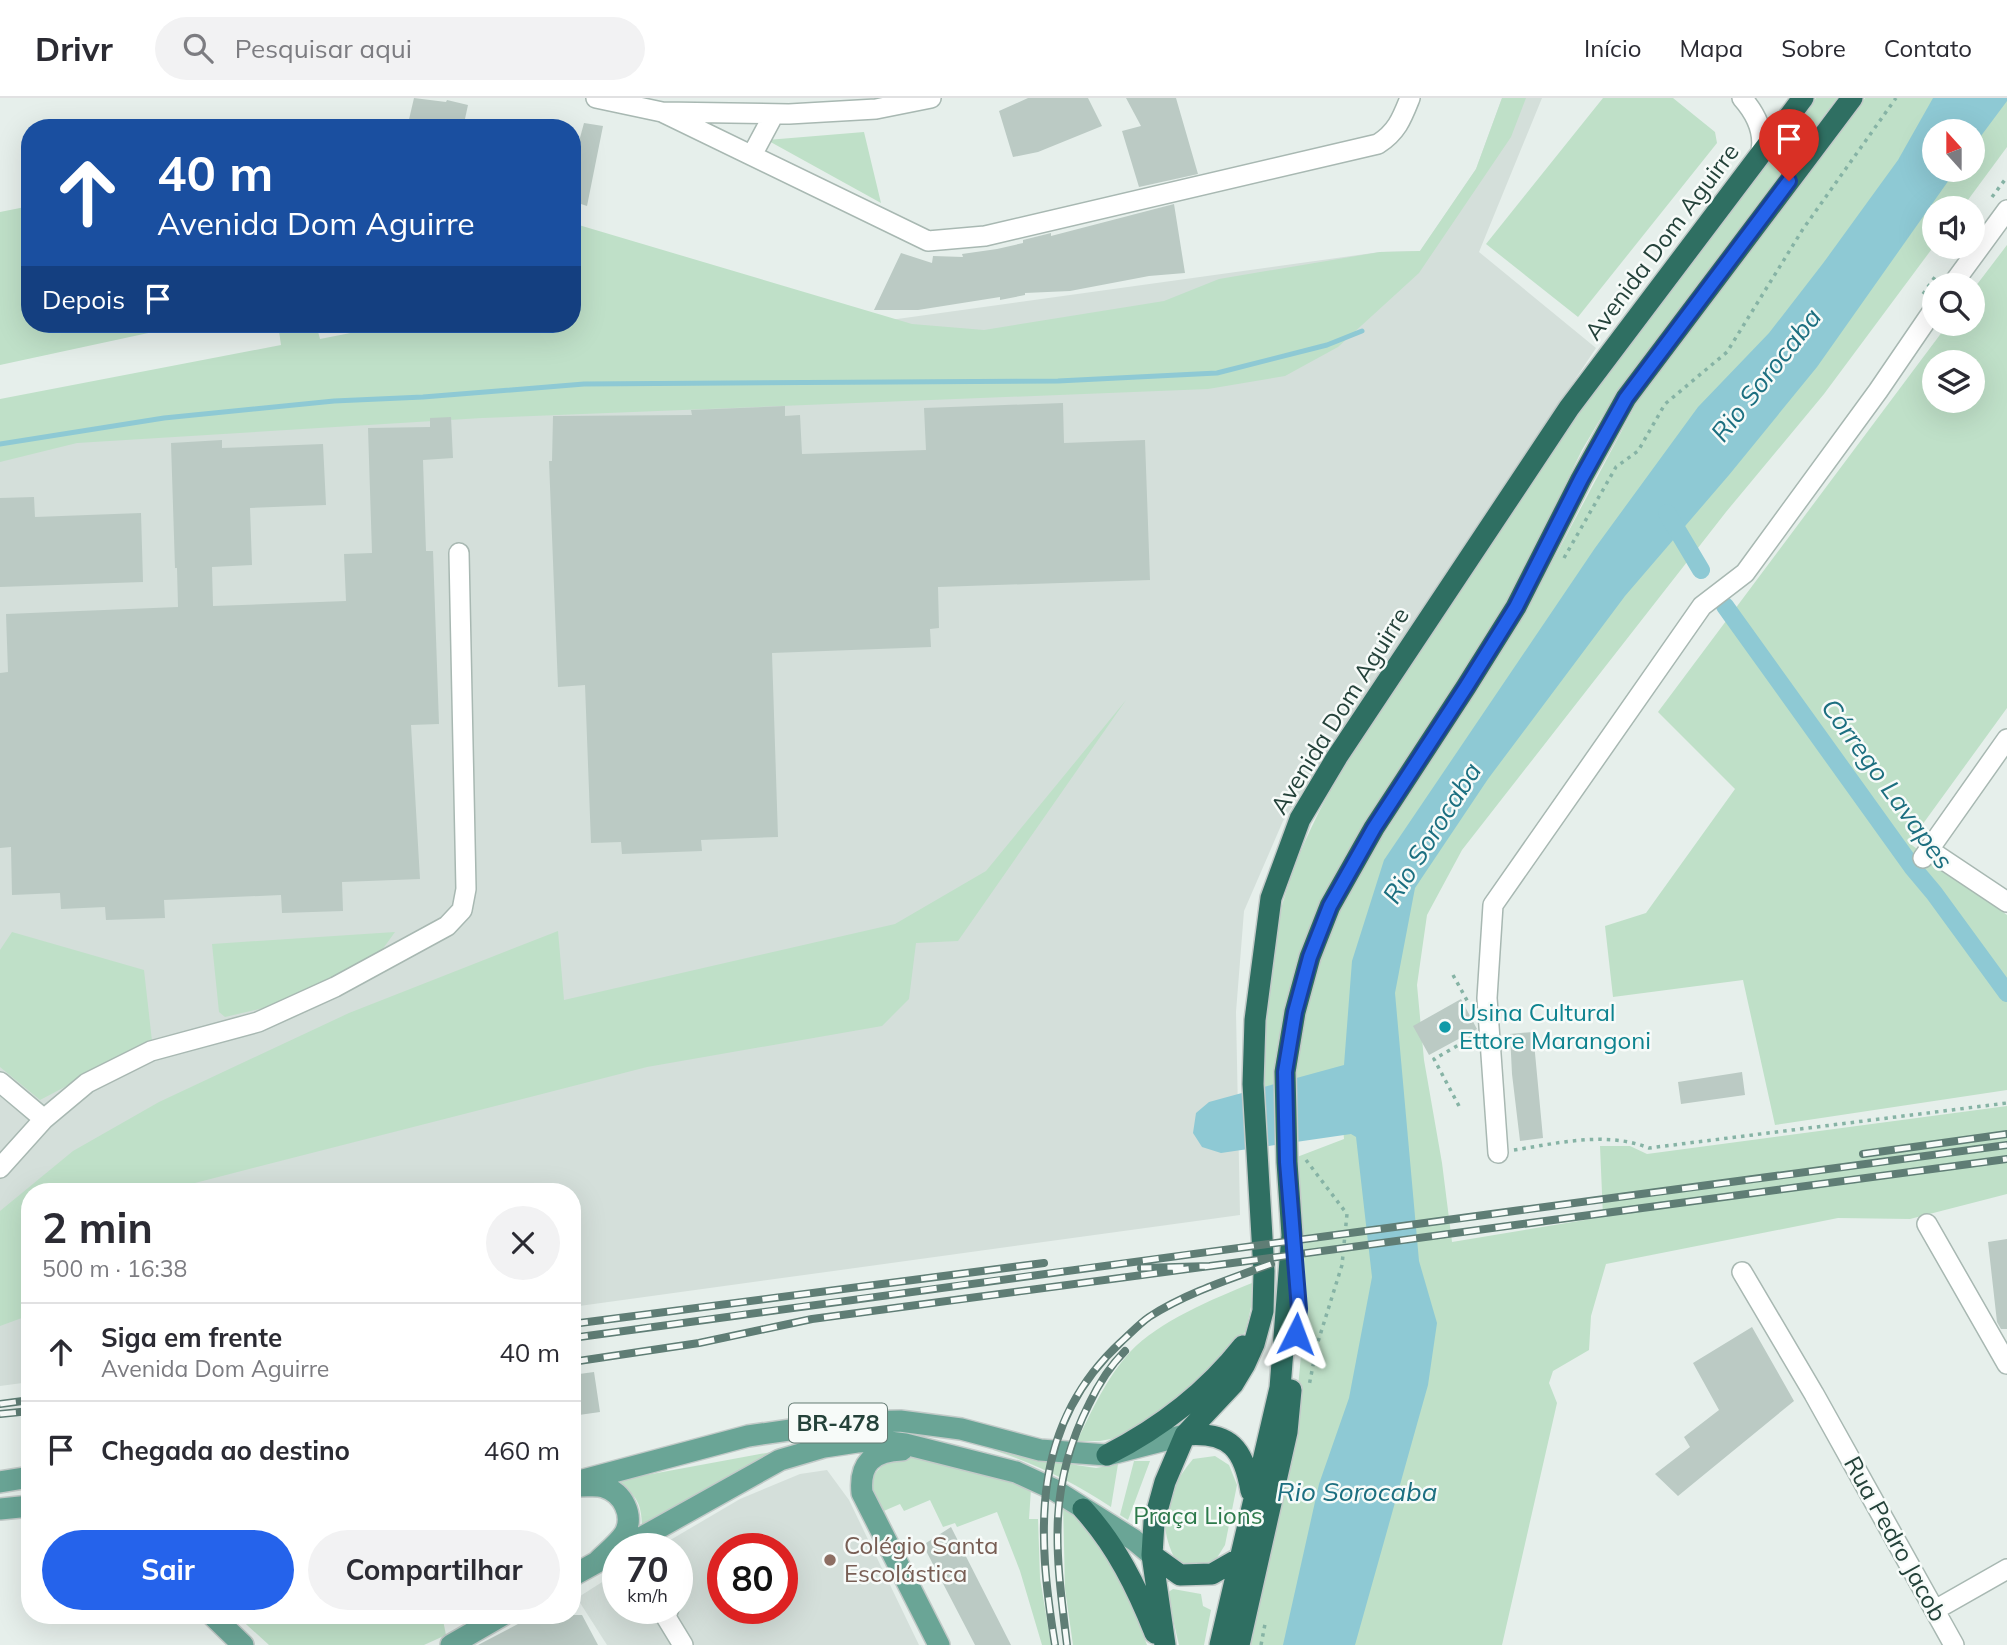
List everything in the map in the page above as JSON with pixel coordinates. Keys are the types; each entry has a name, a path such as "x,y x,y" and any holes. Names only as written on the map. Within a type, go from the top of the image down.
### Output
{"highway":[{"name":"Avenida Dom Aguirre","path":"1165,1645 1152,1555 1154,1522 1165,1482 1185,1435 1233,1384 1245,1364 1263,1311 1264,1271 1253,1084 1255,1020 1270,898 1300,819 1337,757 1569,408 1803,98"},
{"path":"1239,1645 1287,1432 1299,1309 1287,1162 1285,1072 1295,1012 1310,957 1330,906 1374,828 1516,607 1626,398 1852,98"},
{"path":"1220,1645 1280,1388 1293,1236"},
{"path":"1107,1455 1143,1437 1179,1411 1223,1371 1247,1341 1263,1311"},
{"name":"BR-478","path":"1185,1435 1206,1433 1227,1440 1247,1465 1253,1500"},
{"name":"BR-478","path":"1083,1508 1101,1529 1137,1588 1159,1645"},
{"path":"1152,1555 1180,1575 1212,1574 1240,1558"}],"main road":[{"name":"BR-478","path":"581,1482 748,1436 846,1422 900,1421 961,1429 1040,1450 1107,1455 1185,1435"},
{"name":"BR-478","path":"662,1533 780,1460 824,1447 857,1442 905,1444 1016,1472 1053,1489 1083,1508"},
{"path":"939,1453 907,1450 879,1454 866,1464 861,1478 862,1493 939,1645"},
{"path":"0,1482 21,1478"},
{"path":"581,1485 603,1486 618,1494 629,1518 624,1533 597,1562"},
{"path":"0,1509 21,1507"},
{"path":"1083,1508 1134,1540 1152,1555"},
{"name":"BR-478","path":"581,1571 602,1559"},
{"path":"221,1624 243,1645"},
{"path":"451,1645 487,1624"}],"street":[{"path":"596,98 662,112 774,114 876,109 931,98"},
{"path":"662,112 928,241 985,236 1378,144 1390,137 1399,126 1410,98"},
{"path":"1742,98 1757,118 1763,146 1760,156"},
{"path":"752,155 774,114"},
{"path":"1961,273 2007,210"},
{"path":"1498,1153 1487,998 1493,905 1702,606 1745,573 1922,327"},
{"path":"0,1168 44,1119 87,1083 151,1051 258,1022 335,987 447,926 462,910 466,889 459,553"},
{"path":"2007,738 1926,854 2007,902"},
{"path":"0,1082 44,1119"},
{"path":"1927,1224 2007,1364"},
{"name":"Rua Pedro Jacob","path":"1742,1272 1954,1645"},
{"path":"1935,1610 2007,1569"},
{"path":"670,1624 683,1645"}],"path":[{"path":"1561,563 1616,467 1639,450 1665,404 1727,352 1803,229 1896,98"},
{"path":"1453,975 1472,1008"},
{"path":"1459,1106 1434,1059 1474,1036"},
{"path":"1498,1153 1580,1140 1632,1141 1649,1148 2007,1103"}],"shaded area":[{"path":"1502,98 1542,98 1479,252 1596,348 1283,821 1244,911 1236,1012 1240,1215 581,1306 581,1183 21,1183 21,1383 0,1386 0,427 608,359 1380,252 1420,251 1476,169"},
{"name":"Colégio Santa Escolástica","path":"827,1470 849,1500 919,1645 607,1645 581,1604 581,1595 602,1582 602,1624 693,1624 693,1533 682,1533 740,1499 800,1474"}],"green space":[{"path":"1502,98 1526,98 1511,137 1419,273 1338,347 1285,376 1208,389 482,418 77,443 0,462 0,399 281,345 279,333 318,333 320,339 350,333 581,333 581,226 912,324 984,330 1164,301 1219,279 1380,252 1420,251 1476,169"},
{"path":"1603,98 1673,98 1715,132 1717,143 1578,317 1486,244"},
{"path":"1816,98 1837,98 1643,357 1601,418 1582,450 1508,602 1361,827 1307,934 1283,1017 1277,1084 1262,1088 1265,1003 1278,920 1301,852 1349,755 1579,413"},
{"path":"1865,98 2007,98 2007,147 1985,177 1985,119 1922,119 1922,182 1981,182 1971,196 1922,196 1922,259 1924,259 1824,394 1726,512 1462,850 1427,915 1417,985 1424,1060 1442,1163 1452,1242 1603,1217 1600,1146 1630,1146 1647,1154 2007,1106 2007,1194 1910,1219 1838,1218 1606,1264 1591,1316 1589,1350 1553,1371 1549,1383 1557,1403 1502,1645 1246,1645 1292,1440 1299,1377 1305,1312 1297,1157 1344,1139 1338,1068 1294,1080 1299,1038 1323,947 1335,916 1485,676 1557,553 1646,385"},
{"path":"864,132 881,203 767,140"},
{"path":"21,208 21,333 148,333 0,365 0,212"},
{"path":"2007,245 2007,708 1909,843 2007,915 2007,1090 1775,1125 1743,980 1613,997 1605,926 1646,913 1735,789 1658,712 1922,359 1922,413 1985,413 1985,350 1929,350 1939,336 1985,336 1985,274"},
{"path":"1126,700 958,941 916,943 909,999 882,1026 647,1067 195,1183 34,1183 73,1151 159,1102 349,1013 558,931 564,1000 895,924 986,871"},
{"path":"12,932 144,970 152,1041 40,1100 0,1067 0,950"},
{"path":"395,932 382,950 358,968 319,983 277,1005 225,1017 219,1012 212,944"},
{"path":"21,1194 21,1318 0,1326 0,1211"},
{"path":"1252,1283 1246,1330 1232,1353 1210,1376 1121,1437 1077,1441 1114,1372 1142,1341 1187,1312"},
{"path":"825,1442 642,1528 639,1505 628,1490 614,1481"},
{"path":"994,1446 1096,1468 1118,1464 1111,1507 1054,1474 993,1450"},
{"name":"Praça Lions","path":"1215,1456 1229,1465 1237,1485 1225,1545 1215,1561 1196,1569 1176,1561 1166,1533 1166,1507 1176,1483 1193,1459"},
{"path":"897,1457 948,1464 1031,1489 1029,1519 1038,1519 1040,1578 1051,1645 1042,1645 1020,1571 997,1512 957,1527 955,1523 943,1527 930,1500 904,1511 900,1504 879,1513 873,1495 873,1480 880,1468"},
{"path":"1134,1461 1150,1461 1128,1520 1120,1515"},
{"path":"1063,1502 1067,1503 1124,1580 1147,1645 1073,1645 1065,1589"},
{"path":"1173,1589 1201,1594 1203,1606 1211,1610 1204,1645 1179,1645 1167,1593"},
{"path":"246,1624 444,1624 446,1635 424,1645 269,1645"}],"water":[{"name":"Rio Sorocaba","path":"1933,98 2007,98 1985,131 1985,119 1922,119 1922,182 1948,182 1938,196 1922,196 1922,218 1817,367 1625,596 1488,779 1415,888 1395,993 1419,1261 1437,1323 1428,1385 1355,1645 1283,1645 1319,1484 1349,1398 1372,1277 1356,1137 1351,1134 1221,1153 1202,1147 1193,1133 1196,1113 1209,1102 1344,1065 1352,961 1384,860 1595,548 1698,407 1769,333 1898,160"}],"building":[{"path":"414,98 447,100 468,105 465,119 409,119"},
{"path":"1028,98 1088,98 1102,126 1038,152 1013,157 999,111"},
{"path":"1126,98 1176,98 1198,174 1139,187 1122,131 1141,126"},
{"path":"584,123 603,126 587,206 581,204 581,134"},
{"path":"1174,204 1185,273 1149,276 1070,291 1025,293 1000,300 1000,297 918,310 874,310 901,253 932,263 933,256 963,257 962,254 1023,243 1023,240 1051,233 1051,236"},
{"path":"1063,403 1064,443 1145,440 1150,580 938,587 939,628 930,629 931,647 772,653 778,837 701,840 702,851 622,854 621,842 591,843 585,685 558,687 549,461 552,461 553,416 692,415 691,410 785,406 785,416 800,415 802,454 926,450 924,408"},
{"path":"451,417 453,458 423,460 426,551 433,551 439,724 411,725 420,879 342,882 343,911 282,913 281,895 164,900 165,918 106,920 105,907 61,909 60,893 12,895 11,847 0,848 0,673 8,672 6,614 178,607 171,443 222,440 222,448 323,444 326,505 250,508 252,565 212,567 213,606 346,601 344,554 372,553 368,428 430,427 430,418"},
{"path":"34,497 35,517 141,513 143,582 0,587 0,498"},
{"name":"Usina Cultural Ettore Marangoni","path":"1461,999 1477,1029 1429,1055 1413,1026"},
{"path":"1533,1032 1543,1138 1520,1141 1510,1034"},
{"path":"1742,1072 1745,1095 1681,1104 1678,1082"},
{"path":"2007,1239 2007,1329 2001,1329 1997,1322 1988,1242"},
{"path":"1752,1327 1794,1401 1678,1496 1655,1474 1690,1447 1684,1437 1719,1410 1693,1363"},
{"path":"594,1372 600,1412 581,1415 581,1374"},
{"path":"951,1527 1011,1645 975,1645 923,1545"},
{"path":"582,1615 598,1645 478,1645 518,1624 581,1624"}],"waterway":[{"path":"0,444 164,418 334,401 584,384 1058,381 1217,373 1327,345 1362,331"},
{"name":"Córrego Lavapes","path":"1667,513 1701,570"},
{"name":"Córrego Lavapes","path":"1725,606 1913,868 2007,993"}],"railway":[{"path":"1863,1154 2007,1134"},
{"path":"581,1337 2007,1145"},
{"path":"1210,1266 2007,1159"},
{"path":"581,1323 1044,1263"},
{"path":"1055,1645 1045,1562 1044,1522 1047,1483 1055,1445 1070,1409 1091,1375 1121,1342 1149,1317 1193,1294 1271,1264"},
{"path":"581,1361 699,1343 812,1319 1210,1266 1141,1268"},
{"path":"1067,1645 1058,1551 1060,1494 1075,1435 1100,1383 1125,1351"},
{"path":"0,1404 21,1401"},
{"path":"0,1414 21,1412"}],"place":[{"name":"Usina Cultural Ettore Marangoni","path":"1445,1027"},
{"name":"Colégio Santa Escolástica","path":"830,1560"}],"route":[{"path":"1296,1334 1299,1309 1287,1162 1285,1072 1295,1012 1310,957 1330,906 1374,828 1516,607 1626,398 1789,181"}]}
